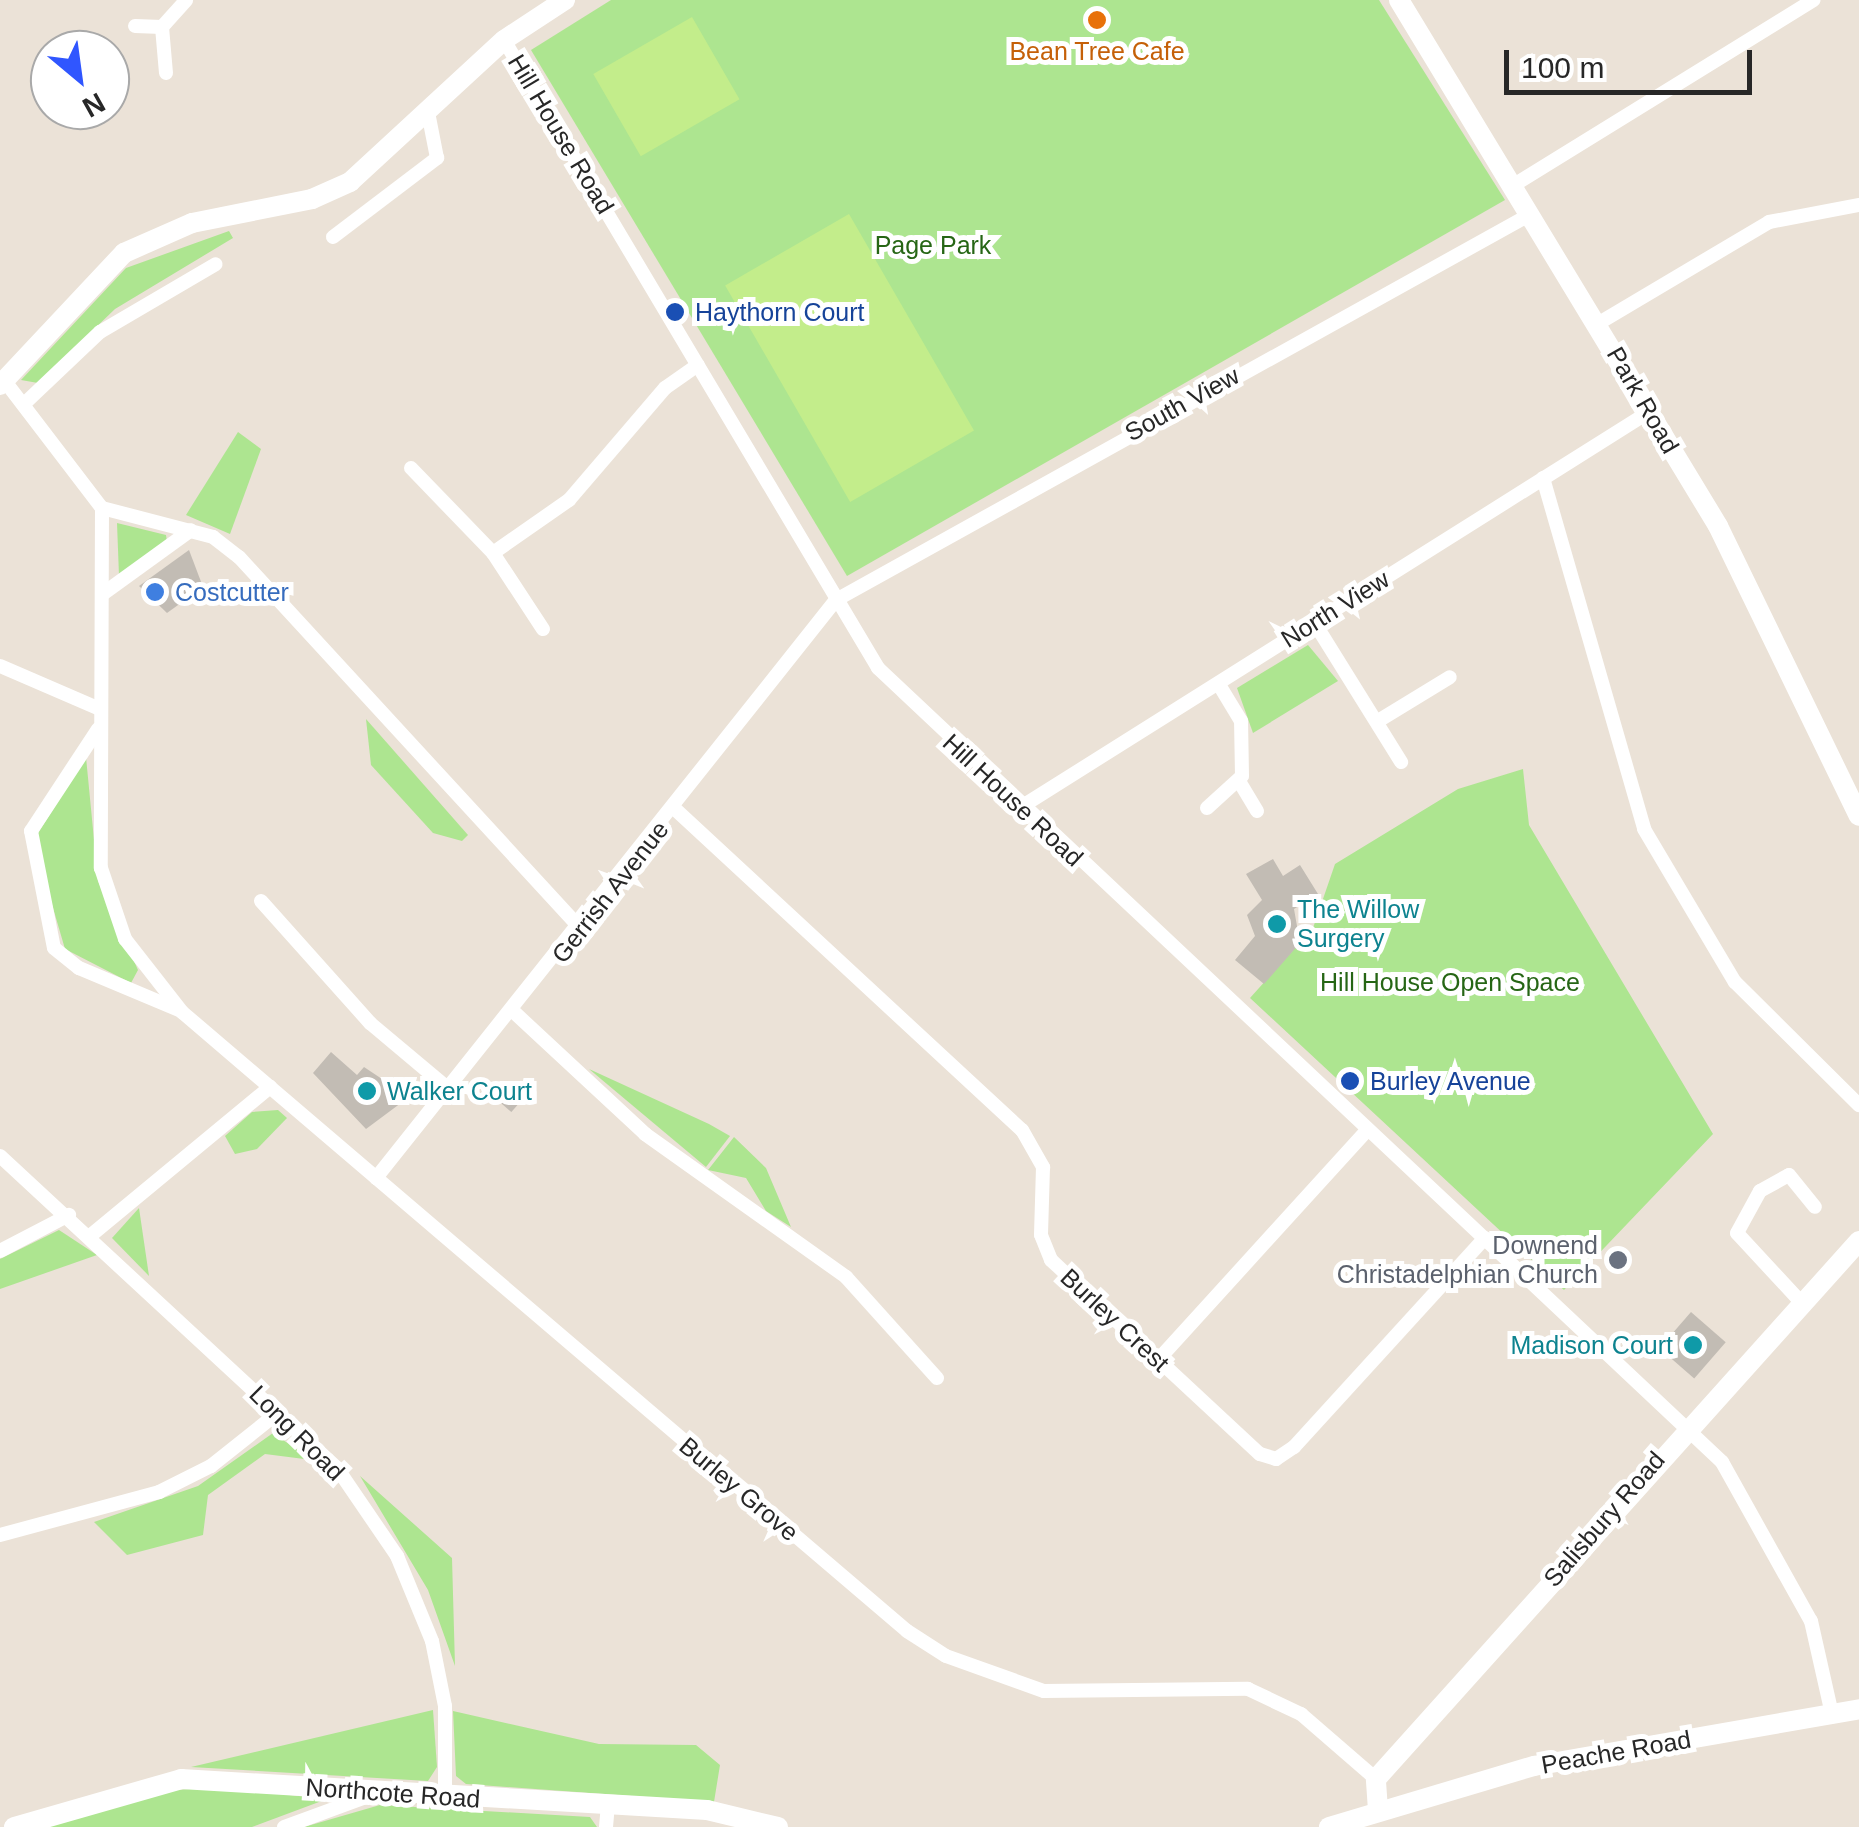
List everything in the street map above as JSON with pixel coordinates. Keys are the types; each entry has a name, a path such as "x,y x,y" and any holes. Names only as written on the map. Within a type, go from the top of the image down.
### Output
{"street":[{"path":"135,26 162,26 186,0"},
{"path":"565,0 504,40 428,112 325,194 192,222 124,253 2,383 24,404 102,508 192,530 239,557 582,930"},
{"name":"Park Road","path":"1399,0 1599,323 1718,526 1859,816"},
{"path":"1514,186 1813,0"},
{"path":"162,26 166,72"},
{"name":"Hill House Road","path":"504,40 836,600 889,680 1687,1425 1751,1502 1787,1572 1811,1620 1832,1714"},
{"path":"333,237 437,158 428,112"},
{"path":"1599,323 1769,222 1859,205"},
{"name":"South View","path":"836,600 1531,214"},
{"path":"24,404 100,332 216,264"},
{"path":"493,553 570,500 666,388 698,365"},
{"name":"North View","path":"1021,807 1649,412"},
{"path":"411,468 493,553 543,629"},
{"path":"1544,478 1644,829 1735,982 1859,1105"},
{"name":"Burley Grove","path":"102,508 104,593 98,729 111,902 125,939 182,1012 946,1656 1044,1691 1248,1690 1301,1714 1376,1779"},
{"path":"104,593 192,530"},
{"name":"Gerrish Avenue","path":"376,1178 582,930 836,600"},
{"path":"1314,622 1401,762"},
{"path":"0,666 100,709"},
{"path":"1378,721 1450,677"},
{"path":"1218,684 1243,732 1239,781 1257,810"},
{"name":"Burley Grove","path":"98,729 31,831 54,948 79,968 182,1012"},
{"path":"1206,808 1239,781"},
{"name":"Burley Crest","path":"675,810 1022,1130 1043,1168 1041,1235 1051,1260 1158,1360 1276,1458 1485,1238"},
{"path":"261,901 370,1023 451,1091"},
{"path":"515,1013 645,1134 846,1277 937,1378"},
{"path":"90,1236 270,1088"},
{"path":"1158,1360 1367,1130"},
{"name":"Long Road","path":"0,1156 69,1214 337,1468 397,1556 432,1641 445,1706 445,1796"},
{"path":"1799,1300 1737,1233 1760,1191 1789,1175 1815,1207"},
{"path":"0,1251 69,1214"},
{"name":"Salisbury Road","path":"1376,1779 1799,1300 1859,1241"},
{"path":"0,1535 159,1492 211,1466 279,1412"},
{"name":"Peache Road","path":"1378,1810 1534,1766 1859,1709"},
{"name":"Northcote Road","path":"14,1827 181,1779 374,1794 706,1810 778,1827"},
{"path":"1329,1827 1378,1810 1376,1779"},
{"path":"284,1827 374,1794"},
{"path":"606,1827 608,1804"}],"green space":[{"name":"Page Park","path":"611,0 1379,0 1505,200 847,576 531,50"},
{"path":"692,17 740,99 641,156 593,74"},
{"path":"849,214 974,431 850,502 725,286"},
{"path":"229,231 233,238 115,309 38,383 21,380 126,268"},
{"path":"238,432 261,449 230,534 186,515"},
{"path":"117,523 166,535 167,542 119,576"},
{"path":"1308,645 1338,681 1253,733 1237,688"},
{"path":"366,719 468,835 462,841 433,833 371,765"},
{"path":"86,757 98,881 138,970 131,983 65,949 37,853 35,838"},
{"name":"Hill House Open Space","path":"1523,769 1529,825 1713,1134 1564,1290 1250,998 1313,928 1335,864 1458,789"},
{"path":"589,1069 709,1124 730,1136 706,1167"},
{"path":"278,1110 287,1118 257,1149 235,1154 225,1136 252,1112"},
{"path":"734,1137 766,1168 791,1227 766,1211 746,1178 708,1170"},
{"path":"139,1208 149,1276 112,1238"},
{"path":"59,1230 97,1255 0,1289 0,1259"},
{"path":"273,1433 312,1460 265,1454 208,1495 203,1535 127,1555 94,1522 198,1486"},
{"path":"360,1476 452,1558 455,1666 428,1590"},
{"path":"433,1710 437,1767 428,1781 191,1767"},
{"path":"453,1711 599,1744 696,1745 720,1765 714,1802 466,1784 456,1776"},
{"path":"215,1787 327,1799 252,1827 35,1827 151,1792"},
{"path":"380,1805 590,1817 597,1827 304,1827"}],"building":[{"path":"189,550 203,587 167,613 139,586"},
{"name":"The Willow Surgery","path":"1273,859 1283,876 1300,865 1318,894 1294,909 1300,943 1264,984 1235,960 1255,936 1247,915 1262,900 1246,874"},
{"name":"Walker Court","path":"331,1052 357,1075 364,1067 409,1097 366,1129 313,1073"},
{"path":"500,1081 522,1100 511,1112 490,1093"},
{"name":"Madison Court","path":"1691,1312 1726,1342 1694,1378 1660,1348"}],"place":[{"name":"Bean Tree Cafe","path":"1097,20"},
{"name":"Haythorn Court","path":"675,312"},
{"name":"Costcutter","path":"155,592"},
{"name":"The Willow Surgery","path":"1277,924"},
{"name":"Burley Avenue","path":"1350,1081"},
{"name":"Walker Court","path":"367,1091"},
{"name":"Downend Christadelphian Church","path":"1618,1260"},
{"name":"Madison Court","path":"1693,1345"}]}
